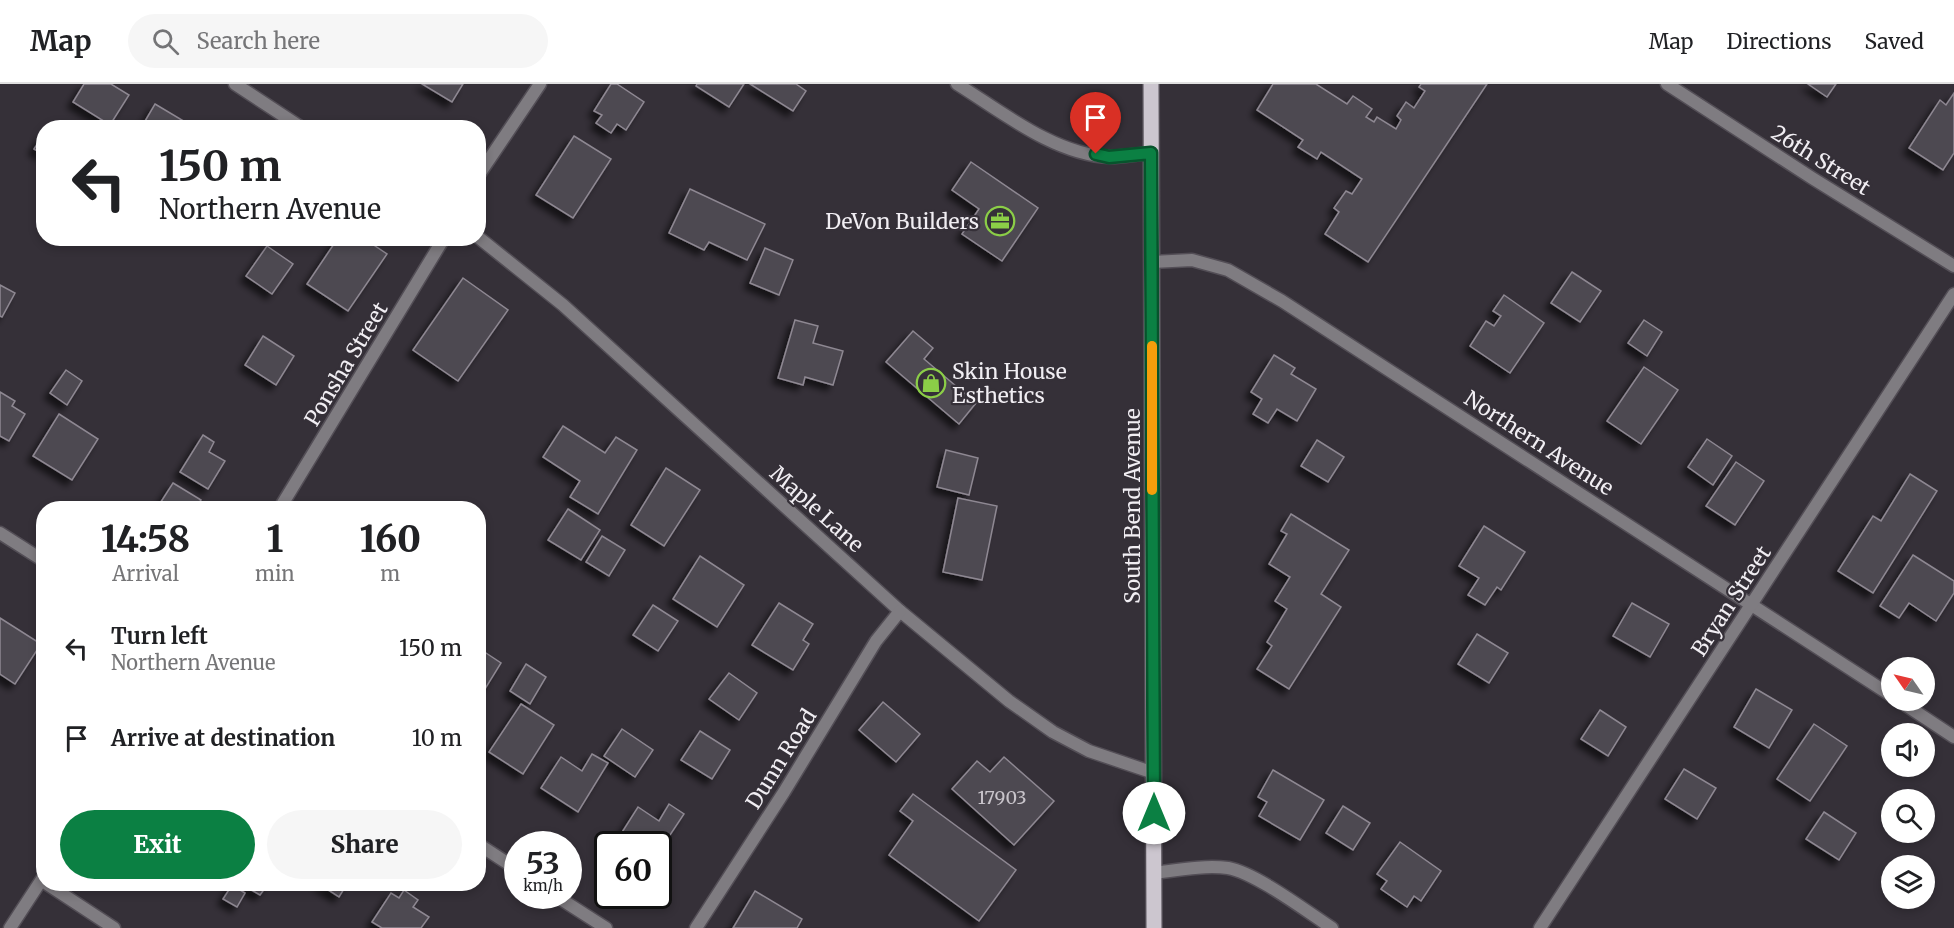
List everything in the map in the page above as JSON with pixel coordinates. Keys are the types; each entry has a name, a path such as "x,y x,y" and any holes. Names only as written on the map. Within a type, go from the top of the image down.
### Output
{"main road":[{"name":"South Bend Avenue","path":"1151,84 1154,928"}],"street":[{"path":"235,84 290,120"},
{"path":"486,164 540,84"},
{"path":"957,84 1022,125 1069,149 1109,157 1151,153"},
{"name":"26th Street","path":"1667,84 1954,267"},
{"name":"Maple Lane","path":"486,243 572,313 900,611 1009,701 1053,732 1089,751 1154,773"},
{"name":"Ponsha Street","path":"284,501 439,246"},
{"name":"Northern Avenue","path":"1152,262 1192,260 1228,270 1282,301 1881,689"},
{"name":"Bryan Street","path":"1540,928 1954,294"},
{"path":"0,533 36,556"},
{"name":"Dunn Road","path":"696,928 784,792 876,642 900,611"},
{"path":"1915,711 1954,737"},
{"path":"486,849 504,861"},
{"path":"1154,873 1191,868 1229,868 1259,881 1332,928"},
{"path":"10,928 36,891"},
{"path":"60,891 114,928"},
{"path":"576,909 606,928"}],"building":[{"path":"84,84 111,84 129,95 113,120 102,120 73,102"},
{"path":"422,84 463,84 452,102"},
{"path":"611,84 617,84 644,102 626,130 617,124 611,133 596,123 602,115 594,111"},
{"path":"697,84 744,84 729,107 696,86"},
{"path":"750,84 796,84 806,91 793,111"},
{"path":"1273,84 1316,84 1347,104 1353,96 1372,109 1366,117 1374,122 1377,117 1396,129 1401,120 1397,116 1406,102 1414,108 1425,91 1419,87 1421,84 1487,84 1368,262 1325,234 1339,212 1334,208 1346,191 1352,194 1362,179 1321,152 1317,159 1298,147 1303,140 1257,110"},
{"path":"1808,84 1836,84 1827,97"},
{"path":"1954,93 1954,153 1943,170 1909,148 1940,100 1946,105"},
{"path":"155,104 182,120 146,120"},
{"path":"574,136 611,159 573,218 536,195"},
{"name":"DeVon Builders","path":"971,162 1038,208 1002,261 962,234 979,209 952,190"},
{"path":"690,189 765,224 747,260 709,242 704,250 669,233"},
{"path":"267,246 293,264 272,294 246,276"},
{"path":"333,246 375,246 387,254 348,311 307,284"},
{"path":"765,248 793,260 779,295 750,283"},
{"path":"1572,272 1601,291 1580,322 1551,303"},
{"path":"463,278 508,310 458,381 413,350"},
{"path":"0,285 15,293 2,317 0,316"},
{"path":"1504,295 1544,323 1510,373 1470,346 1486,321 1494,326 1501,316 1493,311"},
{"path":"795,320 818,326 813,343 843,351 833,385 805,377 803,385 778,378"},
{"path":"1644,320 1662,332 1647,356 1628,343"},
{"name":"Skin House Esthetics","path":"913,331 933,348 924,359 976,403 959,424 886,362"},
{"path":"263,336 294,356 276,385 245,365"},
{"path":"1274,355 1295,368 1291,374 1316,389 1297,421 1277,409 1268,423 1253,414 1262,399 1251,392"},
{"path":"1644,367 1678,390 1641,444 1607,421"},
{"path":"66,370 82,381 67,405 50,393"},
{"path":"0,392 15,401 12,406 25,414 9,441 0,436"},
{"path":"59,414 98,439 72,480 33,456"},
{"path":"563,426 605,453 616,437 637,450 598,514 570,497 580,481 543,457"},
{"path":"203,435 214,442 209,452 225,461 208,489 180,472"},
{"path":"1707,439 1732,456 1713,485 1688,467"},
{"path":"1317,440 1344,457 1328,482 1301,466"},
{"path":"946,450 978,458 969,495 937,487"},
{"path":"1736,462 1764,481 1735,525 1706,506"},
{"path":"666,468 700,490 664,546 631,525"},
{"path":"1910,474 1937,491 1873,593 1838,571 1873,516 1881,521"},
{"path":"173,483 201,500 200,501 161,501"},
{"path":"958,498 997,506 982,580 943,572"},
{"path":"568,509 600,530 581,560 548,540"},
{"path":"1291,514 1349,550 1321,594 1341,607 1289,689 1257,669 1272,646 1267,642 1287,609 1275,601 1290,577 1269,564 1287,534 1281,531"},
{"path":"1484,526 1525,552 1501,590 1497,587 1485,605 1468,595 1479,578 1459,566"},
{"path":"602,536 625,550 609,576 586,562"},
{"path":"1913,555 1954,581 1954,593 1936,621 1909,603 1899,618 1880,606"},
{"path":"700,556 744,585 717,627 673,599"},
{"path":"779,603 813,624 803,640 809,644 793,670 752,645"},
{"path":"1632,603 1669,624 1650,657 1613,636"},
{"path":"653,605 678,621 658,651 633,635"},
{"path":"0,618 36,641 36,652 15,684 0,674"},
{"path":"1477,634 1508,653 1489,683 1458,664"},
{"path":"486,653 501,663 486,687"},
{"path":"526,664 546,677 530,704 510,691"},
{"path":"729,673 757,693 739,720 709,699"},
{"path":"1756,689 1792,710 1769,748 1734,727"},
{"path":"883,702 920,734 896,762 859,730"},
{"path":"521,704 554,725 523,774 489,752"},
{"path":"1600,710 1626,727 1608,756 1581,739"},
{"path":"1814,724 1847,746 1810,801 1777,779"},
{"path":"622,729 653,750 635,777 604,756"},
{"path":"700,731 730,750 712,779 681,760"},
{"path":"592,754 608,763 578,812 541,788 561,757 582,771"},
{"path":"1004,757 1054,801 1014,845 952,789 977,761 990,772"},
{"path":"1684,769 1716,788 1697,819 1665,799"},
{"path":"1273,770 1324,800 1300,840 1259,816 1267,802 1258,797"},
{"path":"913,794 1016,870 979,921 889,855 913,821 900,811"},
{"path":"669,804 684,814 672,832 623,831 638,807 659,821"},
{"path":"1343,806 1370,823 1353,850 1326,833"},
{"path":"1824,812 1856,833 1839,860 1806,839"},
{"path":"1400,842 1441,871 1421,901 1414,896 1407,907 1381,889 1387,881 1377,874"},
{"path":"228,891 245,893 237,907 223,899"},
{"path":"330,891 343,891 339,897"},
{"path":"405,891 418,900 413,907 429,917 421,928 382,928 372,922 391,893 399,898"},
{"path":"755,891 802,919 797,928 733,928"}],"slow traffic":[{"path":"1152,346 1152,490"}],"place":[{"name":"DeVon Builders","path":"1000,221"},
{"name":"Skin House Esthetics","path":"931,383"}],"route":[{"path":"1096,154 1109,157 1151,153 1154,813"}]}
